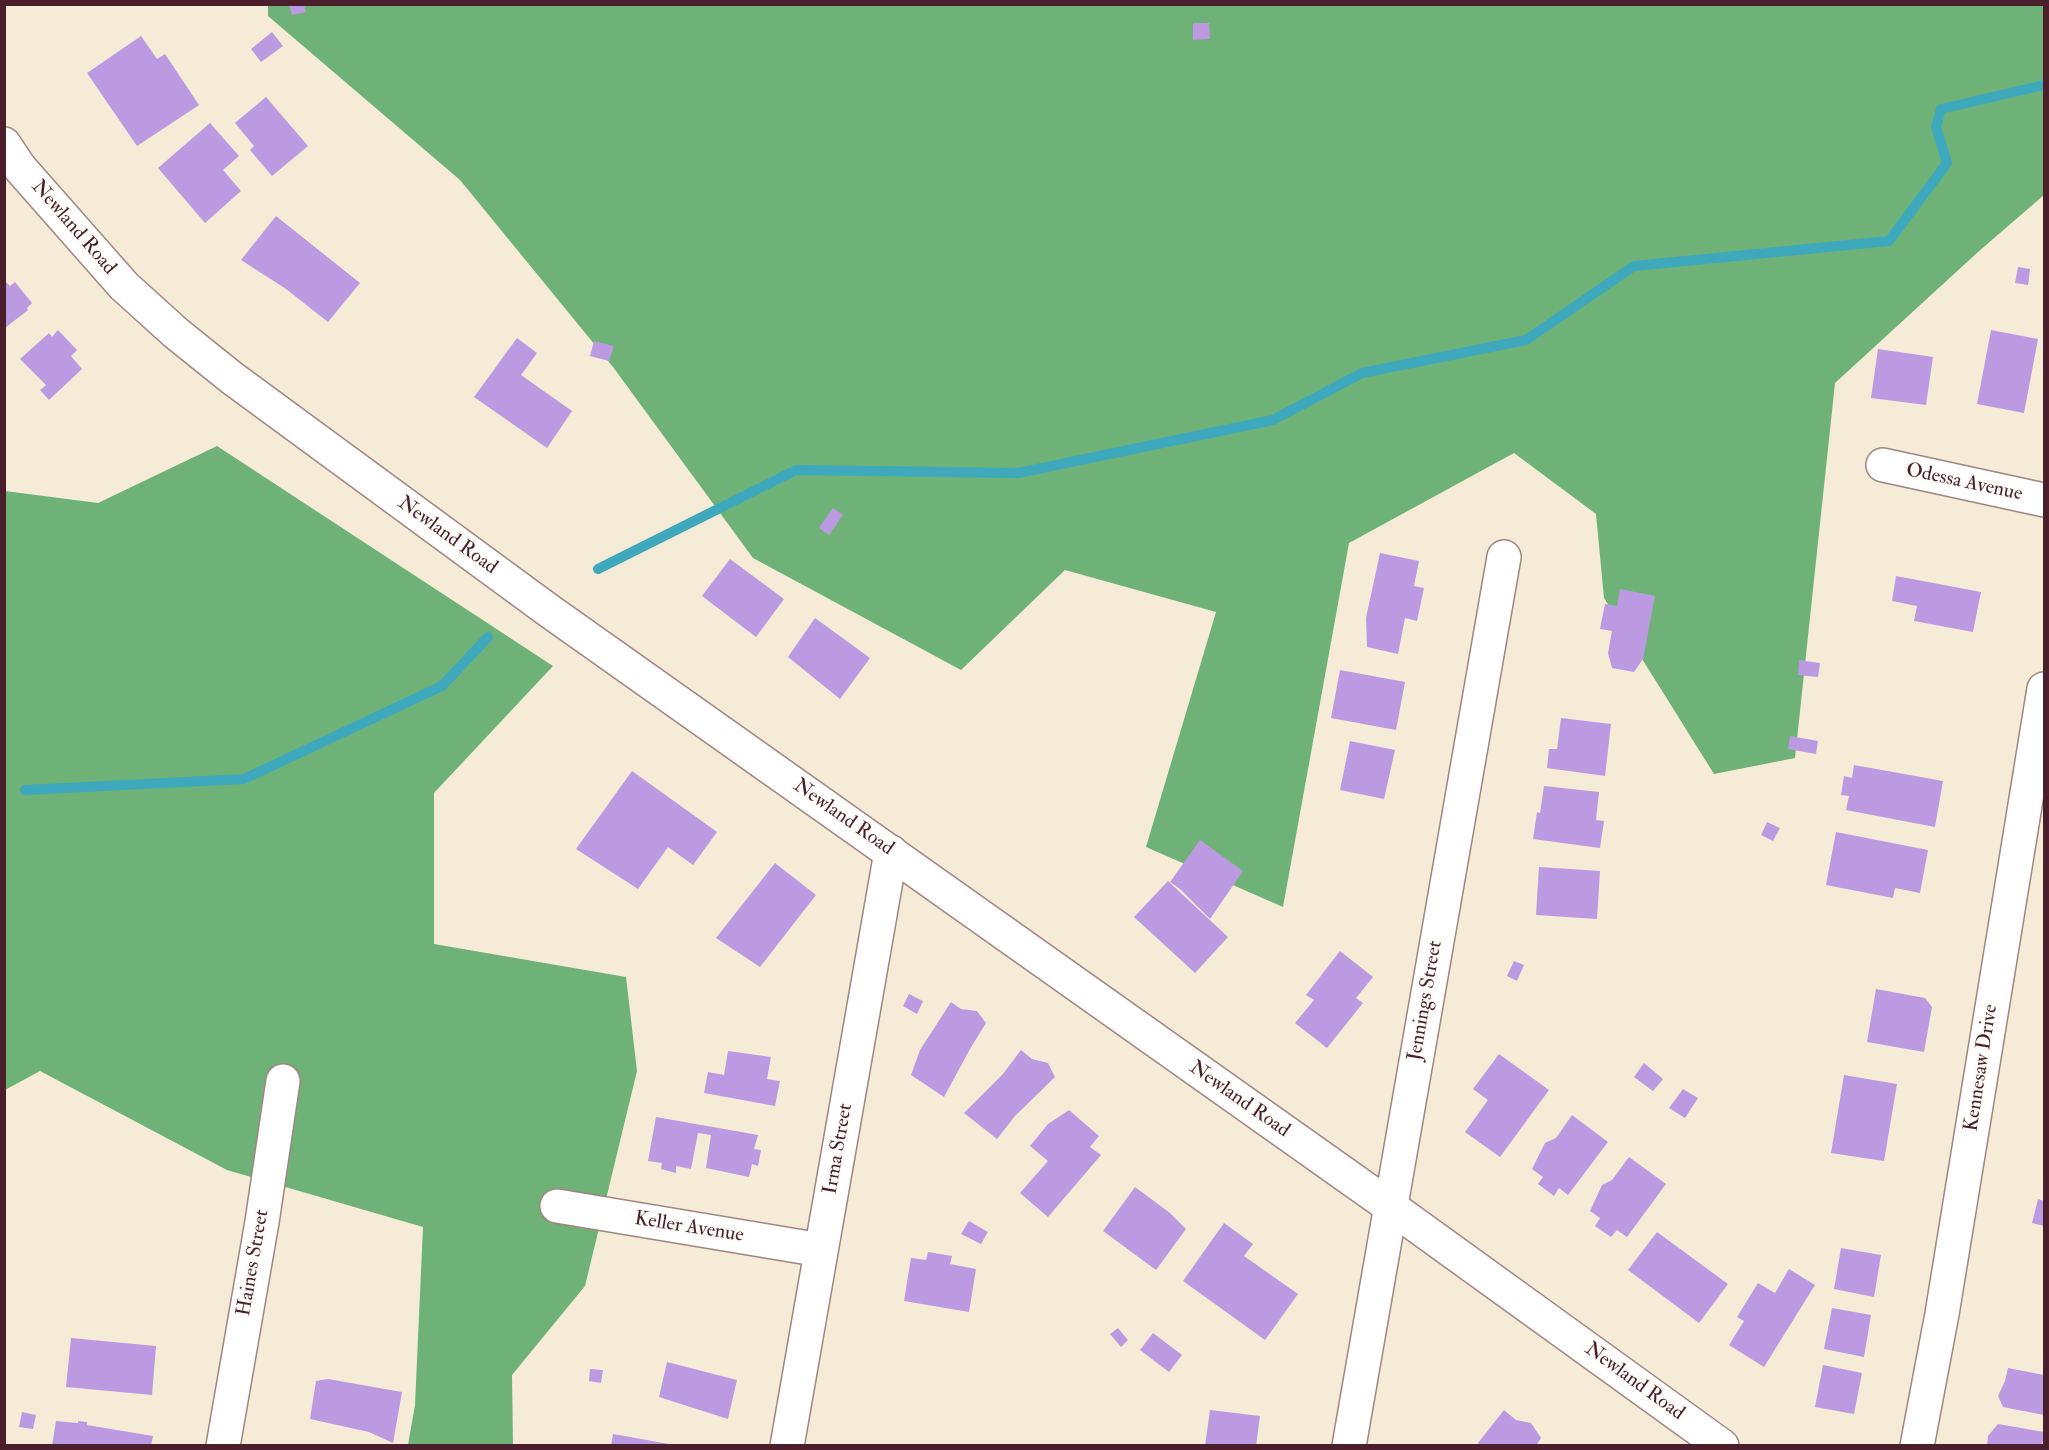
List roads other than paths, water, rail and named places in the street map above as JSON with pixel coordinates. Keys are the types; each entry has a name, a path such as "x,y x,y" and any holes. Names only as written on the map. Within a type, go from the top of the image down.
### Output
{"street":[{"name":"Newland Road","path":"4,144 28,177 124,286 176,333 232,378 548,610 1391,1207 1722,1446"},
{"name":"Odessa Avenue","path":"1883,465 2044,500"},
{"name":"Jennings Street","path":"1349,1446 1504,557"},
{"name":"Kennesaw Drive","path":"1917,1446 1942,1314 2044,689"},
{"name":"Irma Street","path":"787,1446 891,852"},
{"name":"Haines Street","path":"223,1446 283,1081"},
{"name":"Keller Avenue","path":"557,1206 821,1250"}],"waterway":[{"path":"598,569 796,470 1018,473 1273,420 1362,373 1526,340 1634,266 1889,241 1947,163 1936,127 1941,109 2044,85"},
{"path":"25,790 244,779 442,686 488,637"}]}
